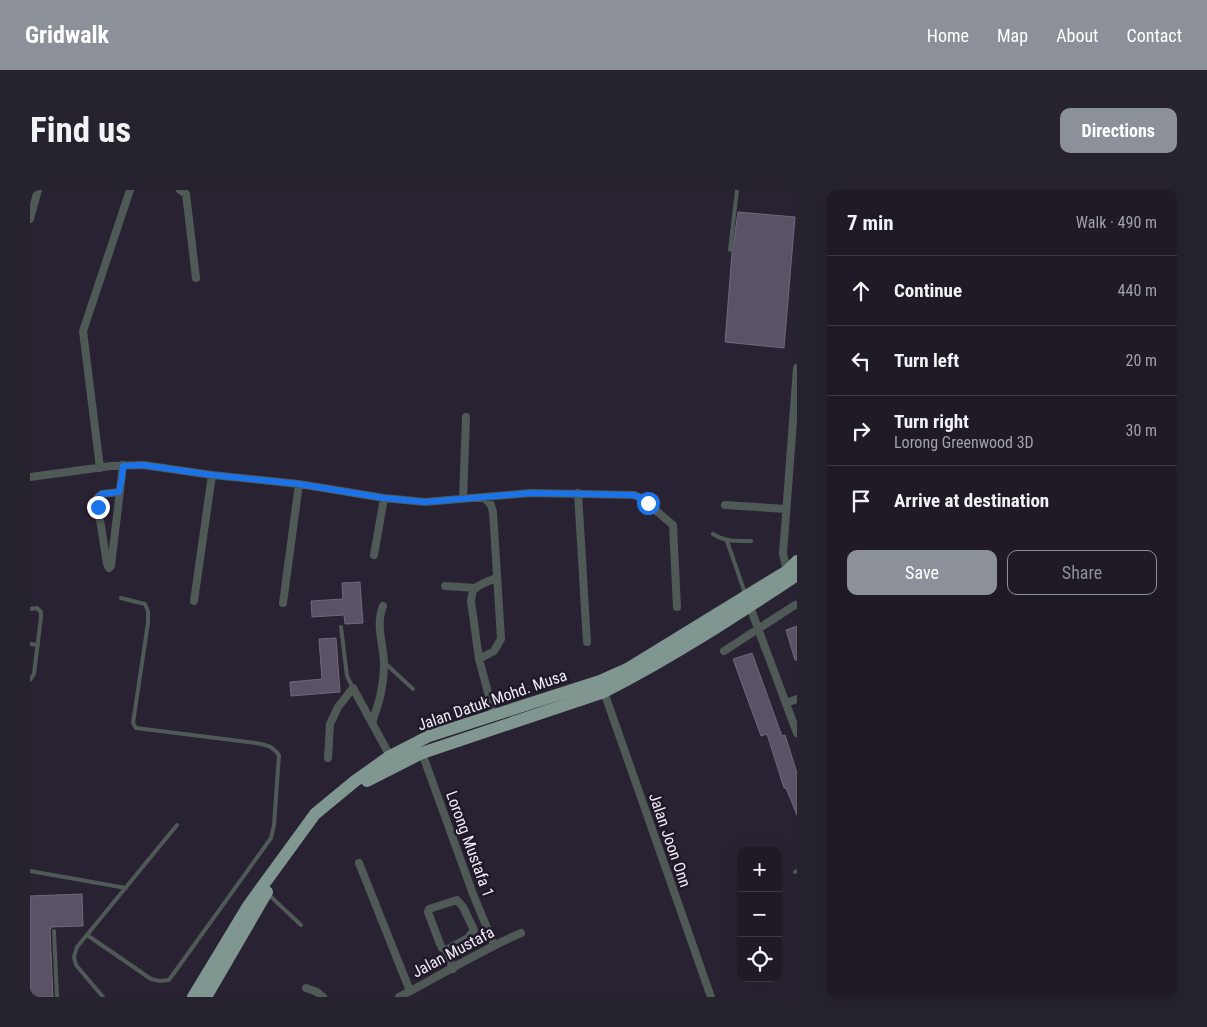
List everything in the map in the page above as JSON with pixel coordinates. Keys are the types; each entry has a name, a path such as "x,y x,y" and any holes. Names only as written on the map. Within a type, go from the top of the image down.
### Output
{"highway":[{"name":"Jalan Datuk Mohd. Musa","path":"206,997 267,893 323,817 358,786 422,753 604,692 631,678 792,573 797,561"},
{"name":"Jalan Datuk Mohd. Musa","path":"193,997 248,906 315,814 355,781 390,756 429,736 600,681 627,669 748,601"},
{"path":"494,715 499,721 509,724"}],"street":[{"path":"30,219 38,190"},
{"path":"100,468 83,331 130,190"},
{"path":"180,190 186,194 196,278"},
{"path":"792,573 782,554 786,529 797,368"},
{"path":"463,499 466,417"},
{"path":"30,477 100,468 143,465 425,502 531,493 634,495 641,498 673,525 677,607"},
{"path":"119,492 102,494 98,497 98,507 109,568 111,566 123,466"},
{"path":"194,601 212,475"},
{"path":"283,603 299,484"},
{"path":"578,493 587,642"},
{"path":"479,659 494,651 501,639 493,512 491,505 484,497"},
{"path":"374,555 384,498"},
{"path":"725,505 786,509"},
{"path":"494,715 479,659 471,595 476,588 496,578"},
{"path":"445,586 476,588"},
{"path":"748,601 797,733"},
{"path":"724,651 795,605"},
{"path":"372,722 383,688 384,662 380,616 384,606"},
{"path":"328,758 330,724 338,707 353,688 390,756"},
{"name":"Jalan Joon Onn","path":"604,692 712,997"},
{"path":"786,703 797,699"},
{"name":"Lorong Mustafa 1","path":"422,753 473,894 494,945"},
{"path":"359,864 410,991"},
{"path":"464,907 473,894"},
{"path":"446,950 468,938 473,932 473,926 464,907 457,900 437,906 428,912 440,944 446,950 453,969"},
{"name":"Jalan Mustafa","path":"399,997 521,932"},
{"path":"306,988 317,992 322,997"}],"lane":[{"path":"730,250 737,190"},
{"path":"713,534 727,541 751,541"},
{"path":"727,541 748,601"},
{"path":"87,935 151,979 169,980 270,838 274,825 279,755 274,748 256,743 136,728 133,723 148,623 148,611 145,604 121,598"},
{"path":"30,609 36,608 40,612 34,674 30,680"},
{"path":"341,627 347,676 353,688"},
{"path":"30,644 38,645"},
{"path":"384,662 413,689"},
{"path":"102,997 76,965 74,957 77,947 177,825"},
{"path":"30,871 126,888"},
{"path":"267,893 301,925"},
{"path":"54,931 57,997"}],"building":[{"path":"738,212 795,217 784,348 725,342 732,253"},
{"path":"360,582 363,623 345,624 344,615 312,617 311,601 343,599 342,583"},
{"path":"797,626 797,660 795,660 786,630"},
{"path":"336,638 340,692 291,696 290,682 322,679 319,639"},
{"path":"752,653 782,736 785,735 797,773 797,815 786,788 784,788 767,734 761,736 733,659"},
{"path":"82,894 83,926 52,927 50,930 53,997 30,997 30,896"}],"route":[{"path":"98,507 98,497 102,494 119,492 123,466 143,465 425,502 531,493 578,493 634,495 648,503"}]}
